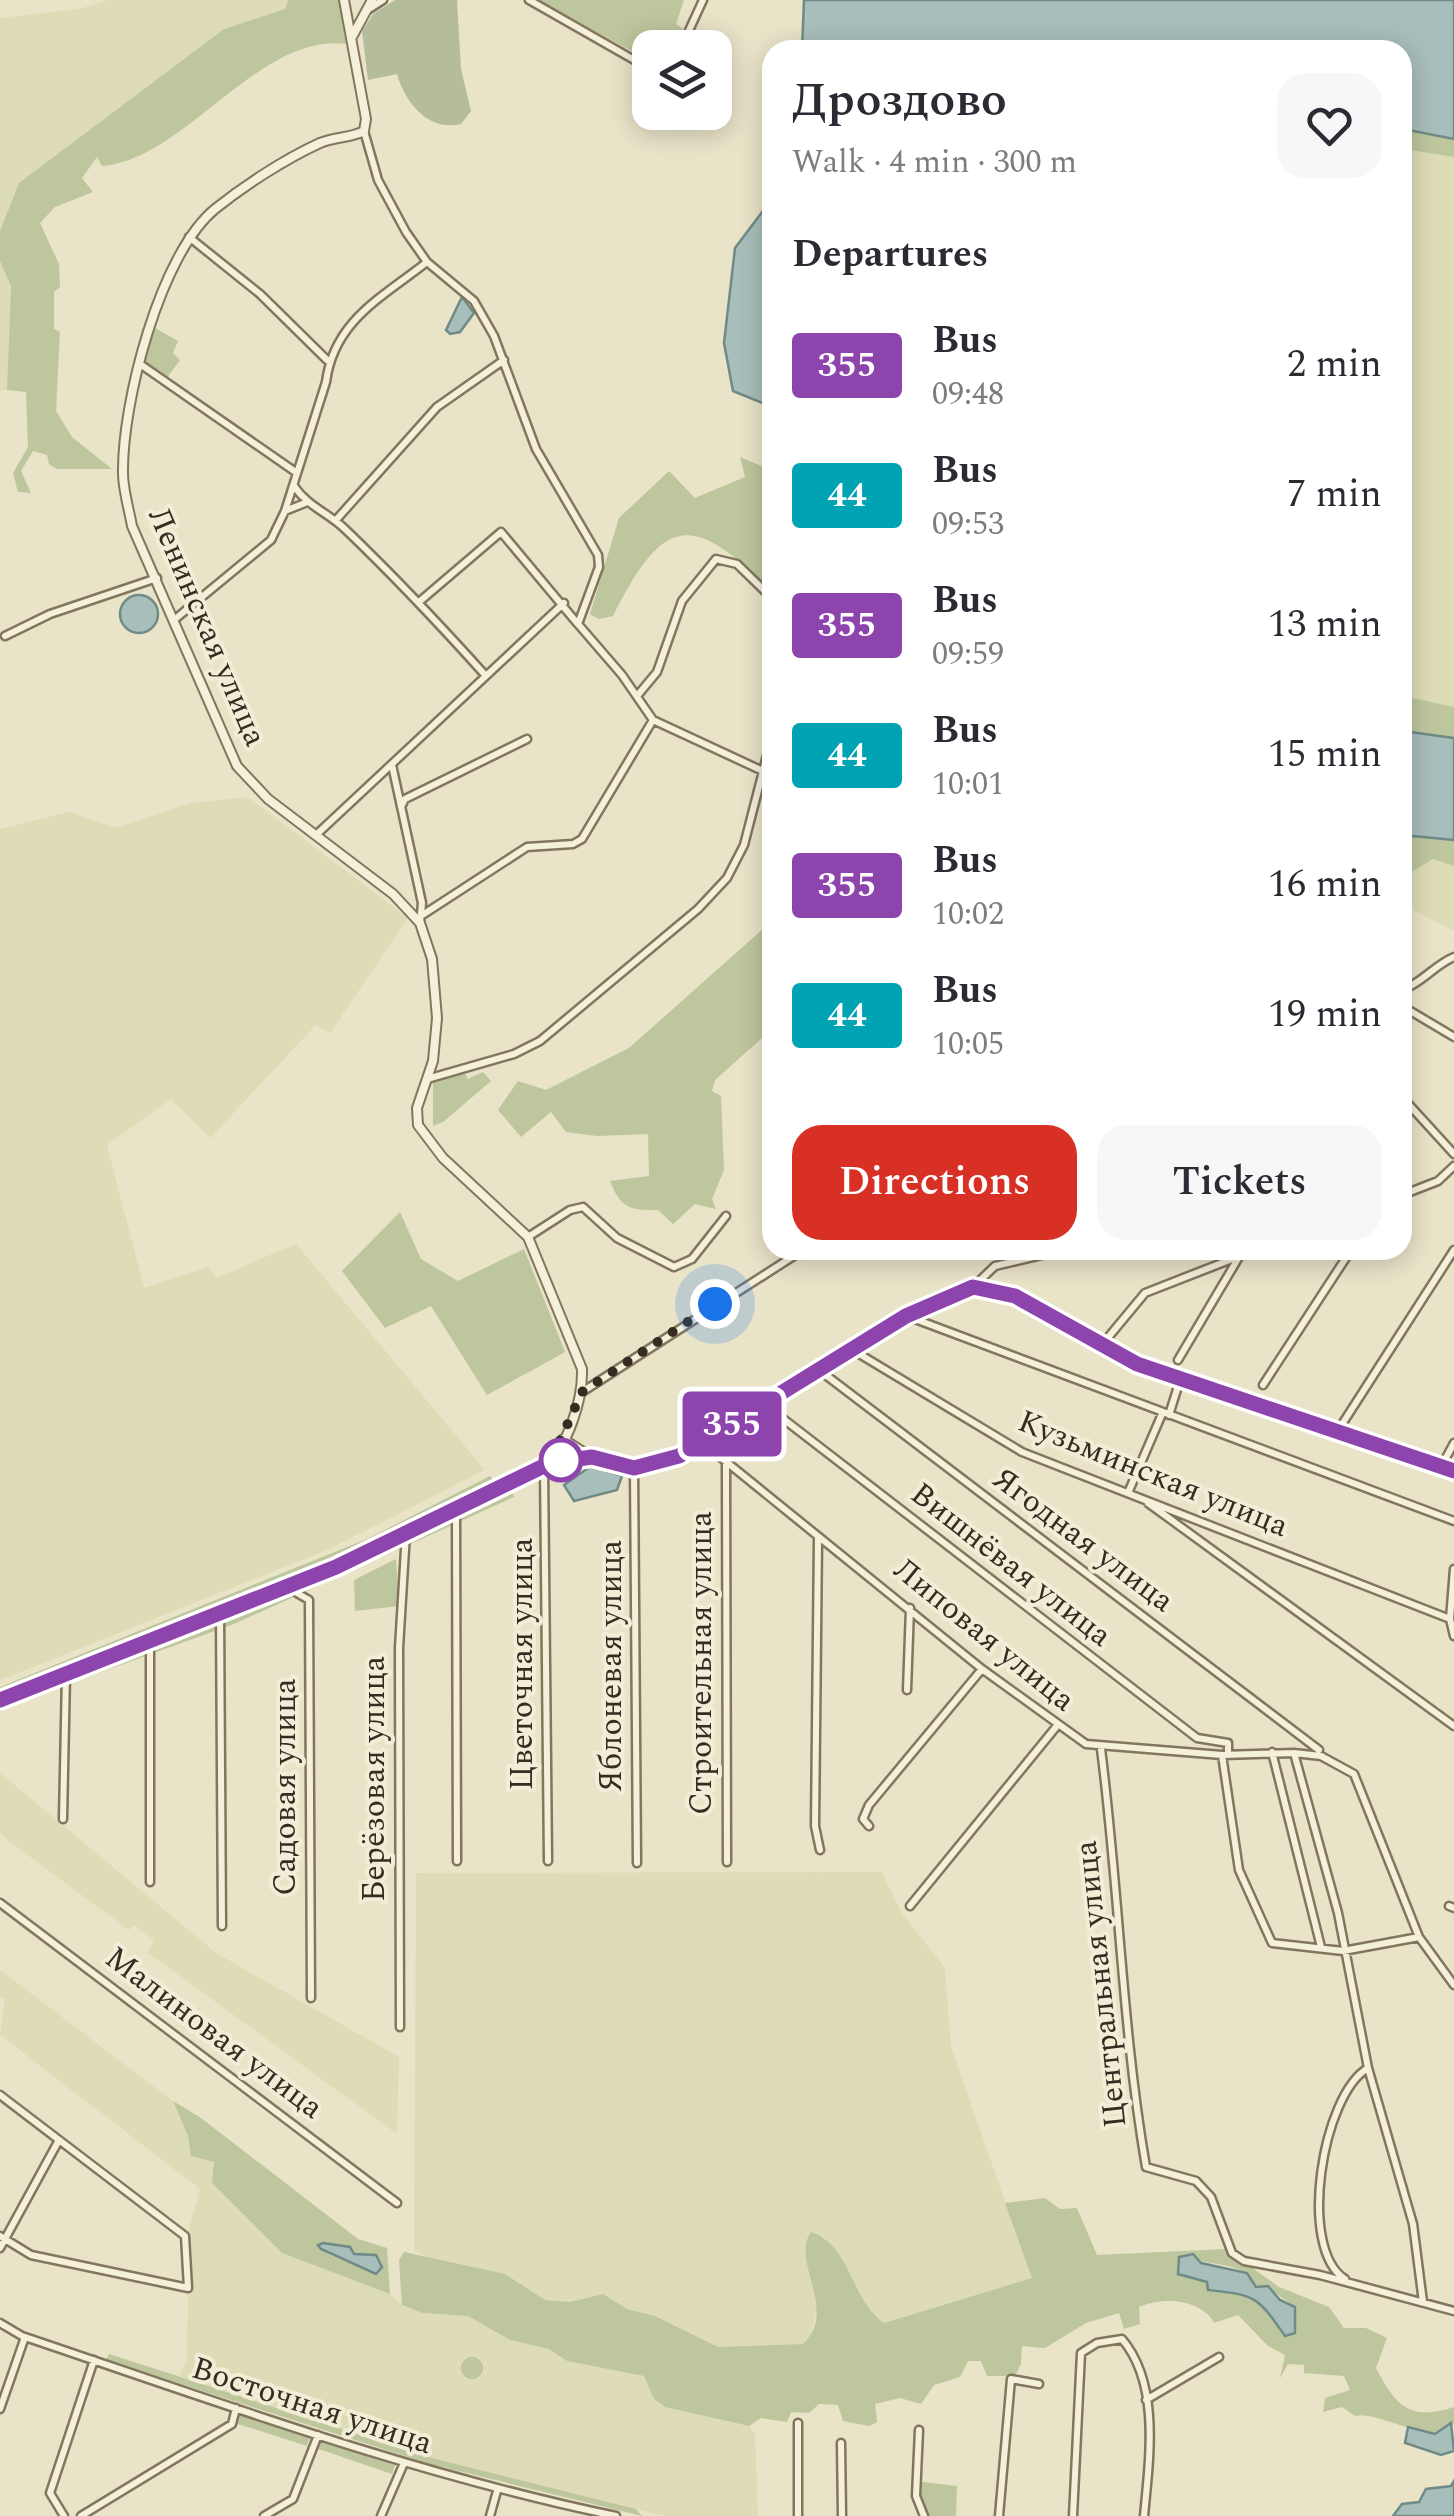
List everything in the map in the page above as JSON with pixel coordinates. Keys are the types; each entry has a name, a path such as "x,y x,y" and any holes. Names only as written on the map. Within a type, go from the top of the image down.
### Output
{"street":[{"path":"344,1 354,12 382,0"},
{"path":"529,0 632,59"},
{"path":"689,30 702,0"},
{"path":"344,1 366,118 364,131 378,180 429,264 474,301 504,360 536,449 598,556 599,566 578,623"},
{"path":"350,42 357,20 370,5"},
{"name":"Ленинская улица","path":"364,131 321,142 214,210 189,237 156,309 140,364 123,473 132,526 237,766 268,799 422,918"},
{"path":"189,237 260,294 327,360"},
{"path":"174,620 264,548 284,512 326,382 327,360 338,337 429,264"},
{"path":"336,520 437,407 504,360"},
{"path":"140,364 297,473"},
{"path":"293,485 306,504 336,520 486,676"},
{"path":"284,512 306,504"},
{"path":"418,602 501,532 564,603 653,720 762,771"},
{"path":"637,696 657,672 682,601 716,559 738,564 762,588"},
{"path":"6,636 50,614 157,578"},
{"path":"316,835 564,603"},
{"path":"422,918 526,847 573,844 582,839 653,720"},
{"path":"401,813 406,800 527,739"},
{"path":"392,765 432,959 437,1018 427,1079 416,1115 428,1142 528,1237 582,1369 582,1392 563,1439 547,1465"},
{"path":"427,1079 499,1059 540,1041 698,909 727,878 744,845 762,782"},
{"path":"1412,986 1422,983 1440,963 1454,957"},
{"path":"1412,1012 1454,1037"},
{"path":"1412,1108 1454,1154"},
{"path":"1412,1191 1438,1181 1454,1166"},
{"path":"528,1237 583,1207 617,1238 674,1267 692,1259 726,1216"},
{"path":"1338,1430 1454,1250"},
{"path":"582,1392 787,1260"},
{"path":"563,1439 592,1457 634,1468 679,1456 906,1316 973,1287 995,1266 1020,1260"},
{"path":"1100,1347 1144,1292 1229,1260"},
{"path":"1178,1360 1239,1260"},
{"path":"1263,1385 1344,1260"},
{"path":"973,1287 1015,1296 1068,1323 1100,1347 1180,1380 1454,1471"},
{"path":"906,1316 1454,1521"},
{"name":"Кузьминская улица","path":"850,1349 1022,1452 1450,1619"},
{"name":"Ягодная улица","path":"818,1369 1319,1750"},
{"path":"1128,1493 1180,1380"},
{"name":"Вишнёвая улица","path":"763,1404 1197,1738 1228,1743 1226,1754"},
{"name":"Липовая улица","path":"703,1443 1056,1727 1101,1748 1294,1753 1334,1761 1354,1774 1419,1937"},
{"path":"1441,1466 1454,1443"},
{"path":"0,1700 297,1582 547,1465 592,1457"},
{"name":"Строительная улица","path":"726,1463 727,1862"},
{"name":"Цветочная улица","path":"547,1465 548,1861"},
{"name":"Яблоневая улица","path":"634,1468 636,1862"},
{"path":"1141,1498 1454,1726"},
{"path":"456,1508 457,1861"},
{"name":"Берёзовая улица","path":"400,2027 399,1648 406,1533"},
{"path":"818,1538 816,1826 820,1850"},
{"path":"1454,1569 1450,1619 1454,1636"},
{"name":"Садовая улица","path":"297,1582 297,1593 310,1600 311,1998"},
{"path":"907,1690 910,1606"},
{"path":"220,1612 222,1926"},
{"path":"150,1641 150,1882"},
{"path":"869,1826 863,1819 868,1804 982,1669"},
{"path":"63,1819 66,1674"},
{"path":"910,1906 1056,1727"},
{"name":"Центральная улица","path":"1101,1748 1114,1851 1123,2019 1146,2167 1196,2181 1211,2197 1232,2253 1263,2266 1371,2290"},
{"path":"1272,1752 1322,1946"},
{"path":"1294,1753 1368,2068 1412,2223 1423,2302"},
{"path":"1226,1754 1240,1870 1272,1942 1343,1951 1419,1937 1454,1985"},
{"name":"Малиновая улица","path":"0,1903 398,2203"},
{"path":"1368,2068 1334,2110 1321,2193 1326,2260 1334,2272 1371,2290 1454,2311"},
{"path":"0,2095 187,2238 188,2288 31,2256 2,2238"},
{"path":"0,2248 2,2238 59,2140"},
{"name":"Восточная улица","path":"0,2322 26,2337 404,2463 497,2491 616,2516"},
{"path":"0,2410 26,2337"},
{"path":"1073,2516 1082,2354 1098,2343 1122,2339 1134,2353 1146,2400 1150,2442 1144,2516"},
{"path":"1146,2400 1219,2357"},
{"path":"64,2516 50,2493 94,2360"},
{"path":"999,2516 1010,2378 1017,2384 1039,2384"},
{"path":"81,2516 232,2424 236,2408"},
{"path":"798,2424 798,2516"},
{"path":"919,2430 916,2496 924,2516"},
{"path":"264,2516 293,2499 318,2434"},
{"path":"841,2443 842,2516"},
{"path":"381,2516 404,2463"},
{"path":"490,2516 497,2491"}],"shaded area":[{"path":"109,0 288,0 285,9 224,29 19,183 0,231 0,18 79,9"},
{"path":"1412,151 1454,157 1454,707 1412,698"},
{"path":"0,261 11,286 7,390 0,390"},
{"path":"248,797 408,918 330,1033 316,1025 210,1138 171,1099 107,1145 144,1288 209,1267 216,1278 296,1244 485,1470 327,1550 0,1680 0,829 69,812 116,828 190,803"},
{"path":"1433,859 1454,866 1454,931 1412,910 1412,872"},
{"path":"0,1773 216,1953 399,2057 397,2134 147,1952 154,1941 134,1925 129,1930 0,1833"},
{"path":"882,1872 901,1912 945,1968 951,2047 1032,2278 884,2323 871,2314 824,2236 805,2249 818,2307 810,2337 803,2344 718,2348 655,2316 627,2309 603,2294 570,2302 545,2300 505,2274 437,2261 414,2251 416,1873"},
{"path":"0,1970 173,2101 188,2136 191,2156 214,2162 282,2253 390,2294 402,2305 423,2313 468,2316 510,2340 549,2349 567,2361 644,2376 654,2399 665,2407 749,2426 755,2434 758,2516 665,2516 432,2458 179,2376 187,2359 189,2228 200,2189 0,2035 5,1998 0,1997"}],"green space":[{"path":"288,0 340,0 346,44 314,46 283,57 163,143 133,159 102,166 97,157 82,178 93,192 55,207 40,223 59,264 60,287 54,292 54,329 60,332 56,411 72,437 112,469 57,469 49,464 47,455 33,451 21,471 31,493 18,492 13,473 28,447 26,392 7,390 11,286 0,261 0,231 19,183 224,29 285,9"},
{"path":"395,0 457,0 461,69 471,111 461,124 438,124 428,119 412,104 397,74 368,80 362,31 373,14"},
{"path":"537,0 684,0 676,24 682,30 632,30 632,51"},
{"path":"1412,131 1454,139 1454,157 1412,150"},
{"path":"155,328 178,341 173,353 180,360 166,379 144,361"},
{"path":"740,457 762,466 762,582 721,547 700,537 682,536 665,542 648,558 613,616 599,619 590,614 619,518 669,471 695,498 745,477"},
{"path":"1412,698 1454,707 1454,738 1412,732"},
{"path":"1412,836 1454,840 1454,866 1433,859 1412,872"},
{"path":"762,930 762,1038 715,1080 712,1091 721,1096 724,1170 712,1199 716,1209 695,1204 673,1224 658,1210 640,1210 622,1202 610,1181 649,1176 648,1134 597,1136 566,1132 551,1112 521,1137 498,1110 518,1081 546,1090 629,1048"},
{"path":"464,1072 468,1079 483,1072 491,1081 433,1126 433,1083"},
{"path":"400,1212 421,1259 458,1281 524,1249 565,1352 487,1395 431,1306 385,1328 342,1271"},
{"path":"490,1476 496,1483 310,1571 0,1695 0,1687 367,1539"},
{"path":"511,1488 514,1497 234,1624 79,1680 79,1674 330,1576"},
{"path":"396,1559 399,1606 355,1611 354,1580"},
{"path":"173,2101 201,2118 358,2239 387,2248 390,2294 282,2253 212,2183 214,2162 191,2156 188,2136","holes":["323,2243 350,2247 354,2254 376,2255 382,2267 376,2274 328,2254"]},
{"path":"1045,2198 1060,2209 1077,2208 1097,2255 1226,2249 1279,2287 1329,2307 1344,2328 1366,2328 1387,2338 1376,2368 1397,2401 1415,2411 1454,2407 1454,2424 1433,2433 1371,2416 1355,2416 1342,2407 1323,2412 1325,2398 1350,2390 1344,2376 1304,2373 1304,2365 1288,2364 1280,2378 1285,2355 1268,2346 1238,2315 1214,2323 1200,2309 1181,2302 1159,2301 1139,2307 1140,2324 1124,2329 1119,2313 1086,2323 1045,2348 1022,2346 1021,2364 1015,2376 987,2376 981,2361 968,2361 960,2377 934,2385 921,2404 900,2398 875,2404 877,2422 869,2426 843,2421 838,2405 819,2404 809,2413 791,2412 787,2422 761,2418 749,2426 665,2407 654,2399 644,2376 567,2361 549,2349 510,2340 468,2316 423,2313 402,2305 399,2260 404,2252 505,2274 545,2300 570,2302 603,2294 627,2309 655,2316 718,2347 803,2344 813,2331 816,2316 806,2257 811,2232 835,2249 864,2301 884,2323 1032,2278 1005,2203","holes":["1187,2257 1236,2268 1251,2278 1256,2287 1265,2286 1295,2307 1294,2321 1285,2336 1268,2308 1248,2295 1178,2274"]},
{"path":"109,2354 432,2458 636,2509 642,2516 430,2464 106,2360"},
{"path":"472,2357 480,2360 480,2376 472,2379 464,2376 461,2368 464,2360"},
{"path":"238,2414 310,2436 307,2446 235,2423"},
{"path":"319,2439 395,2465 392,2474 316,2448"},
{"path":"922,2482 957,2486 956,2516 930,2516 920,2503"}],"water":[{"path":"804,0 1454,0 1454,139 1412,131 1412,40 802,40"},
{"path":"762,212 762,403 733,391 724,343 735,248"},
{"path":"462,297 474,313 460,332 450,334 446,330"},
{"path":"139,595 153,600 158,614 153,628 139,633 125,628 120,614 125,600"},
{"path":"1412,732 1454,738 1454,840 1412,836"},
{"path":"591,1466 622,1476 617,1490 574,1501 564,1485"},
{"path":"318,2245 350,2247 354,2254 376,2255 382,2267 376,2274 321,2249"},
{"path":"1193,2254 1201,2263 1247,2273 1256,2287 1268,2286 1280,2300 1295,2307 1295,2333 1285,2336 1268,2312 1253,2300 1208,2290 1207,2282 1178,2274 1179,2257"},
{"path":"1451,2423 1454,2451 1441,2455 1405,2443 1408,2427 1435,2434"},
{"path":"1454,2481 1454,2516 1393,2516 1402,2504 1419,2502 1426,2489 1451,2486"}],"bus line":[{"name":"355","path":"0,1700 336,1567 550,1463 579,1456 634,1468 679,1456 906,1316 973,1287 1015,1296 1068,1323 1110,1353 1137,1364 1454,1471"}],"route":[{"path":"561,1460 550,1463 582,1392 715,1304"}]}
